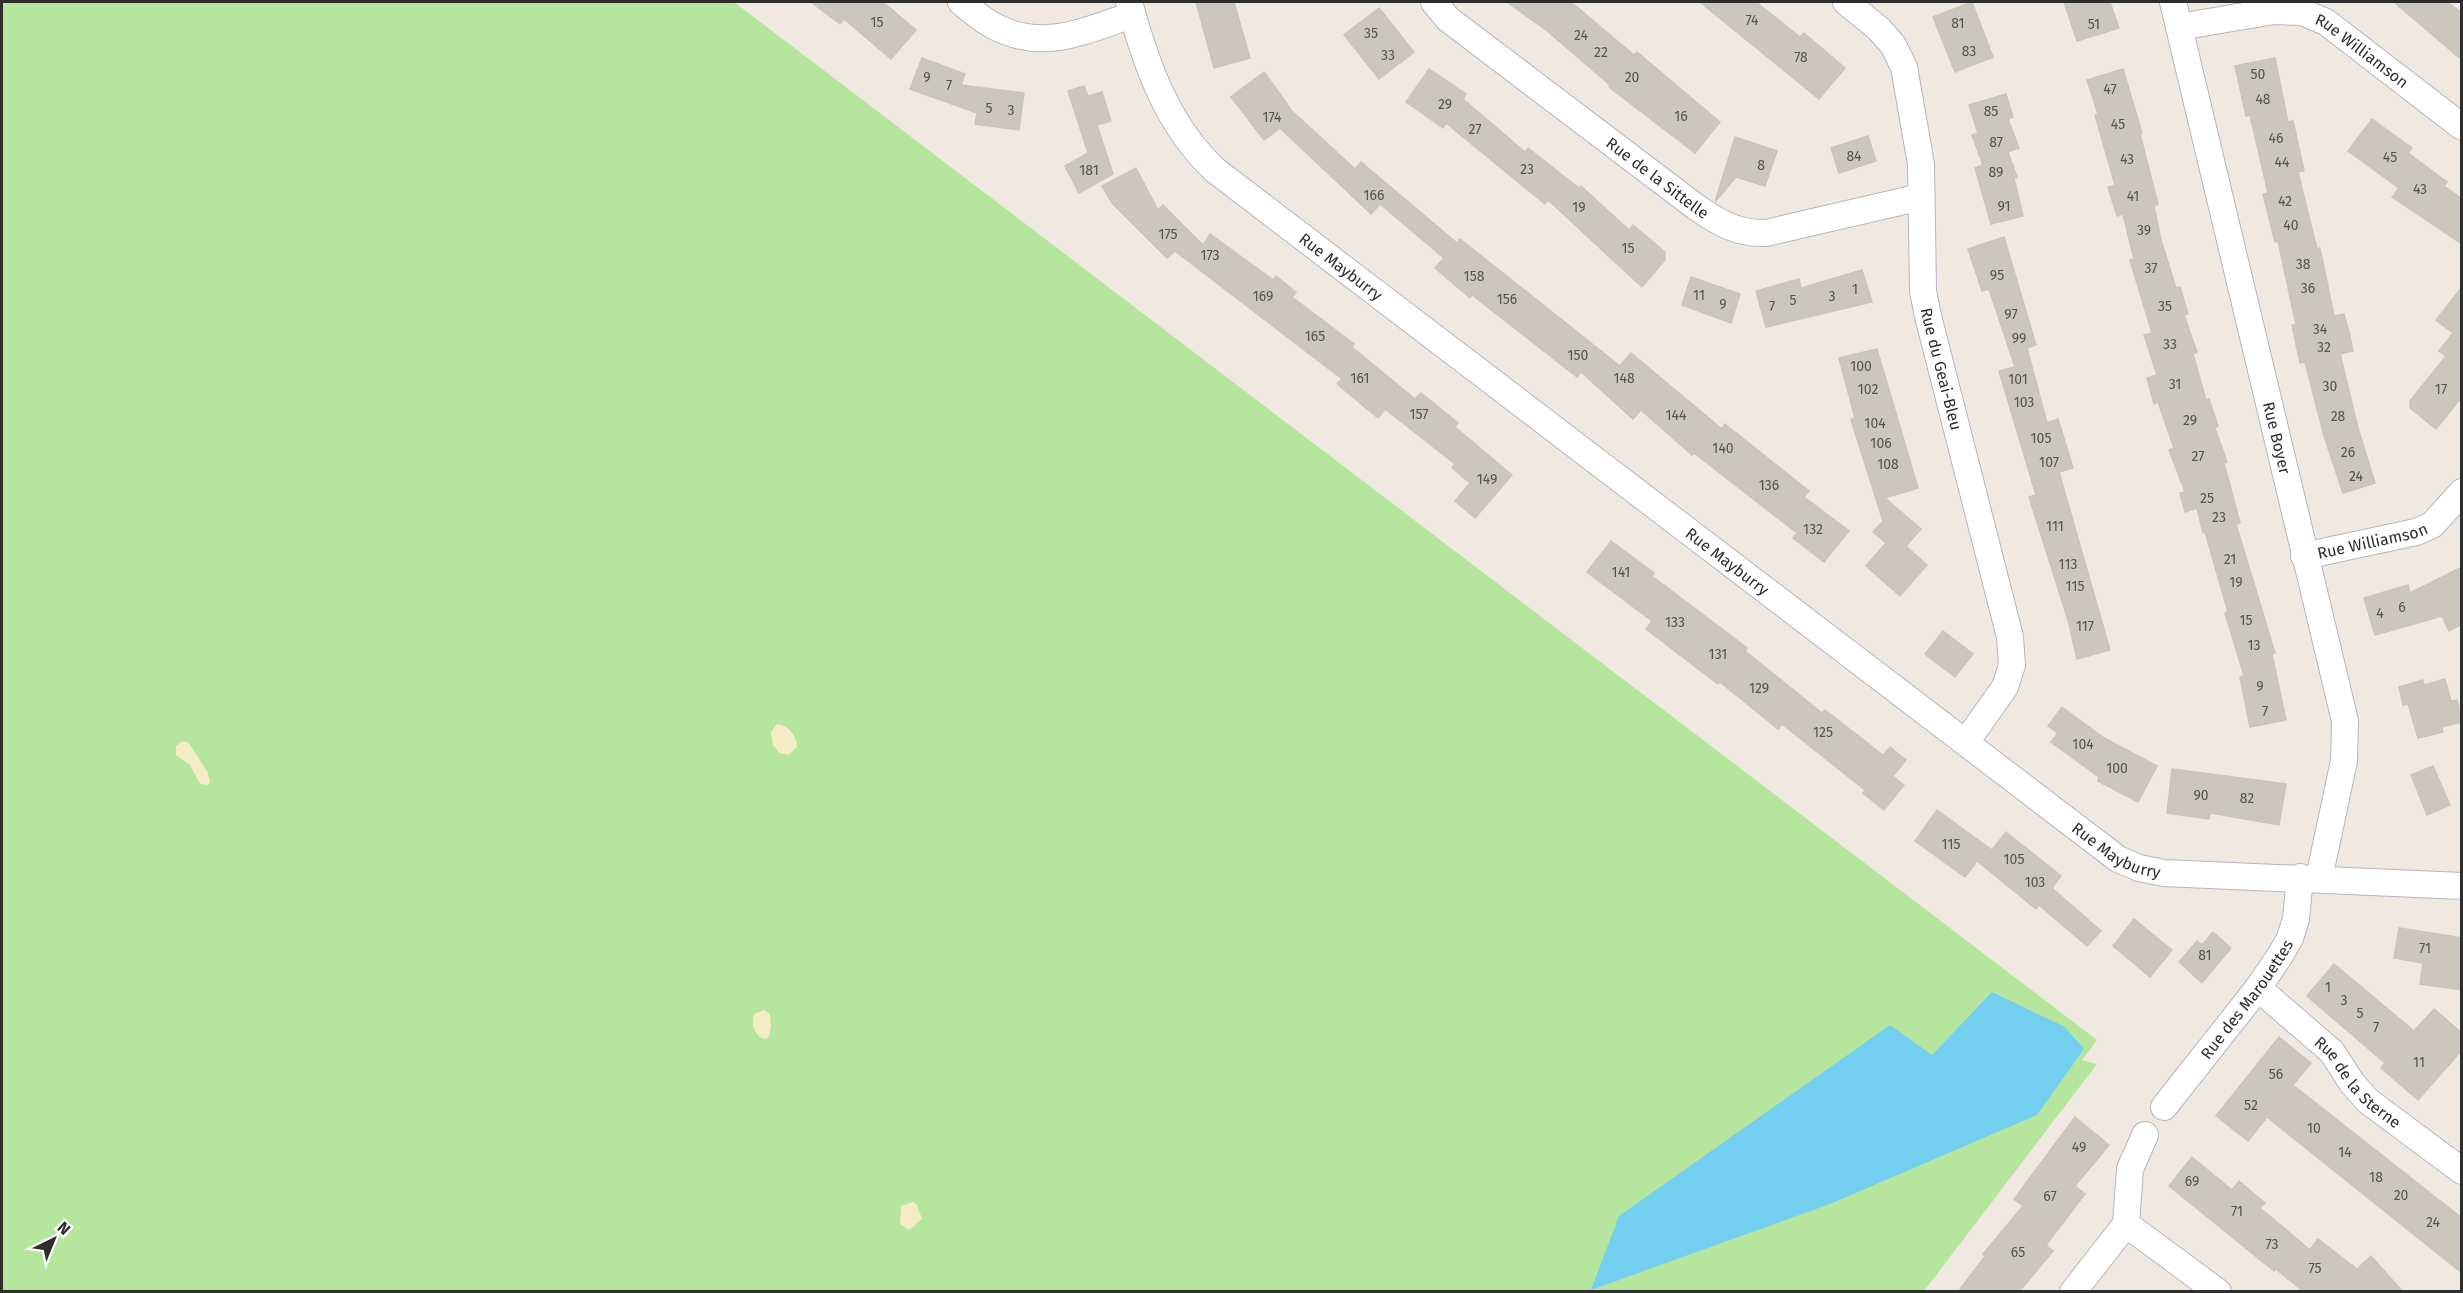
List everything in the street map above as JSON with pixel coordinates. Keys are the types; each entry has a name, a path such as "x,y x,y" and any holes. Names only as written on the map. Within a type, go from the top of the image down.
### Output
{"street":[{"path":"961,2 994,26 1028,39 1057,39 1131,8"},
{"name":"Rue de la Sittelle","path":"1434,2 1448,19 1696,207 1719,223 1736,230 1744,233 1766,233 1921,197"},
{"name":"Rue du Geai-Bleu","path":"1846,2 1879,29 1893,45 1904,67 1921,164 1923,291 2010,637 2012,665 2005,687 1966,742"},
{"name":"Rue Boyer","path":"2173,2 2344,721 2346,740 2310,878"},
{"name":"Rue Mayburry","path":"1131,8 1160,95 1171,117 1192,147 1216,171 2118,859 2139,868 2164,873 2462,886"},
{"name":"Rue Williamson","path":"2179,27 2274,10 2302,12 2326,22 2462,127"},
{"name":"Rue Williamson","path":"2304,556 2416,532 2432,525 2462,492"},
{"name":"Rue des Marouettes","path":"2164,1107 2258,988 2290,938 2310,878"},
{"name":"Rue de la Sterne","path":"2258,988 2332,1052 2352,1083 2368,1101 2462,1171"},
{"path":"2073,1292 2126,1224 2130,1170 2145,1135"},
{"path":"2126,1224 2218,1292"}],"green space":[{"path":"2,2 734,2 2097,1040 2082,1060 2097,1064 1924,1291 2,1291"}],"sand":[{"path":"777,724 788,729 795,739 797,747 789,755 779,753 773,745 771,732"},
{"path":"182,741 189,743 208,773 210,782 208,785 200,784 190,765 176,755 176,746"},
{"path":"764,1010 770,1014 771,1027 769,1037 765,1039 761,1038 754,1029 753,1021 754,1014"},
{"path":"913,1202 917,1205 922,1219 909,1230 900,1224 901,1206"}],"water":[{"path":"1992,992 2065,1027 2084,1049 2037,1115 1830,1204 1591,1290 1619,1216 1890,1025 1932,1055"}],"building":[{"path":"811,2 883,2 916,30 891,59 844,19 840,24"},
{"path":"1196,2 1234,2 1250,58 1214,68"},
{"path":"1507,2 1571,2 1634,55 1637,52 1720,122 1695,153 1609,87 1610,85 1546,30"},
{"path":"1700,2 1756,2 1800,37 1804,33 1845,68 1819,99"},
{"path":"1972,2 1993,57 1955,72 1933,17"},
{"path":"2064,2 2110,2 2119,28 2077,41"},
{"path":"2394,2 2447,2 2462,13 2462,60"},
{"path":"1379,8 1414,52 1379,79 1344,35"},
{"path":"922,58 965,74 961,85 1024,93 1019,130 975,124 977,113 910,89"},
{"path":"2275,58 2288,122 2293,121 2304,171 2298,172 2317,249 2320,248 2334,316 2344,314 2349,332 2353,351 2340,354 2358,428 2375,483 2343,493 2324,436 2305,362 2300,363 2292,325 2296,325 2278,241 2275,242 2263,194 2268,193 2250,115 2246,116 2235,66"},
{"path":"1429,69 1466,94 1463,99 1525,152 1528,148 1579,188 1581,186 1629,230 1633,225 1665,252 1665,260 1642,287 1548,200 1545,204 1446,123 1443,128 1406,102"},
{"path":"2123,69 2142,133 2140,134 2158,204 2154,206 2161,240 2176,288 2180,287 2188,314 2184,315 2197,352 2193,354 2206,400 2209,399 2218,426 2215,428 2227,462 2224,463 2240,523 2236,524 2275,653 2272,654 2286,720 2250,727 2240,677 2244,676 2225,613 2228,612 2205,532 2203,533 2197,508 2185,512 2180,493 2185,492 2169,450 2174,448 2158,402 2154,404 2147,378 2157,375 2144,335 2152,333 2130,260 2134,259 2123,214 2117,216 2108,187 2115,185 2095,115 2098,114 2087,80"},
{"path":"1264,72 1292,111 1355,169 1361,162 1457,243 1460,239 1620,366 1631,353 1722,429 1725,424 1809,491 1804,497 1849,531 1824,562 1793,538 1797,533 1694,453 1692,455 1641,410 1633,419 1581,372 1577,377 1472,295 1470,298 1435,268 1444,258 1380,204 1371,214 1280,128 1264,140 1231,97"},
{"path":"1084,86 1088,96 1102,92 1111,121 1097,125 1113,174 1079,193 1065,166 1088,153 1068,91"},
{"path":"2006,94 2013,117 2008,119 2019,148 2008,152 2017,177 2014,178 2023,216 1991,224 1975,168 1983,165 1972,135 1978,133 1969,105"},
{"path":"2372,119 2412,148 2408,153 2447,182 2444,186 2462,199 2462,244 2392,197 2399,188 2348,151"},
{"path":"1868,136 1876,161 1839,173 1831,148"},
{"path":"1735,137 1777,151 1765,186 1736,177 1715,202"},
{"path":"1136,168 1158,210 1163,205 1203,245 1210,234 1273,280 1276,276 1296,292 1292,297 1354,344 1352,347 1415,399 1421,393 1458,423 1455,427 1512,475 1475,518 1455,501 1470,483 1452,468 1455,464 1385,409 1378,418 1337,384 1342,379 1175,251 1167,258 1112,203 1102,186"},
{"path":"2004,237 2036,345 2027,348 2047,423 2058,419 2073,468 2059,472 2110,650 2077,659 2068,620 2029,497 2036,495 1999,371 2015,367 1989,289 1982,291 1968,249"},
{"path":"1862,270 1872,302 1766,327 1756,291 1799,279 1801,288"},
{"path":"1691,277 1740,294 1731,323 1682,305"},
{"path":"2462,287 2462,397 2436,429 2410,408 2410,401 2446,356 2439,351 2453,333 2436,320"},
{"path":"1877,349 1918,488 1885,498 1921,529 1906,546 1927,565 1900,596 1866,566 1886,543 1873,532 1883,521 1851,420 1855,418 1839,358"},
{"path":"1611,541 1654,573 1652,576 1747,648 1745,651 1822,713 1825,710 1883,755 1890,747 1906,760 1893,776 1904,785 1884,810 1863,793 1865,790 1782,724 1778,729 1720,682 1718,684 1646,629 1652,621 1587,572"},
{"path":"2462,567 2462,624 2449,631 2442,616 2375,635 2364,598 2408,585 2410,593"},
{"path":"1943,631 1973,654 1955,677 1925,654"},
{"path":"2445,679 2451,701 2457,700 2462,722 2442,727 2443,732 2418,738 2408,704 2403,705 2399,687 2423,680 2424,685"},
{"path":"2062,707 2104,738 2157,766 2138,802 2098,781 2099,777 2051,742 2058,733 2048,726"},
{"path":"2433,766 2450,805 2427,815 2411,775"},
{"path":"2172,769 2286,784 2279,825 2210,813 2209,819 2167,813"},
{"path":"1937,810 1992,850 2006,832 2061,876 2052,888 2101,931 2087,946 2039,905 2036,909 1977,861 1965,877 1915,841"},
{"path":"2134,919 2172,950 2150,977 2113,946"},
{"path":"2399,928 2462,938 2462,990 2420,984 2423,963 2394,958"},
{"path":"2213,932 2231,948 2202,983 2179,962 2197,941 2202,945"},
{"path":"2334,964 2414,1031 2434,1009 2462,1033 2462,1050 2418,1100 2381,1068 2385,1063 2307,996"},
{"path":"2279,1037 2311,1063 2293,1085 2462,1218 2462,1273 2267,1117 2248,1141 2216,1116"},
{"path":"2075,1117 2109,1145 2075,1186 2085,1194 2046,1245 2053,1251 2019,1292 1958,1292 1985,1256 1983,1254 2023,1206 2014,1199"},
{"path":"2192,1157 2232,1190 2239,1181 2265,1203 2260,1208 2310,1250 2318,1239 2357,1269 2371,1256 2403,1292 2304,1292 2276,1269 2274,1271 2169,1186"}]}
